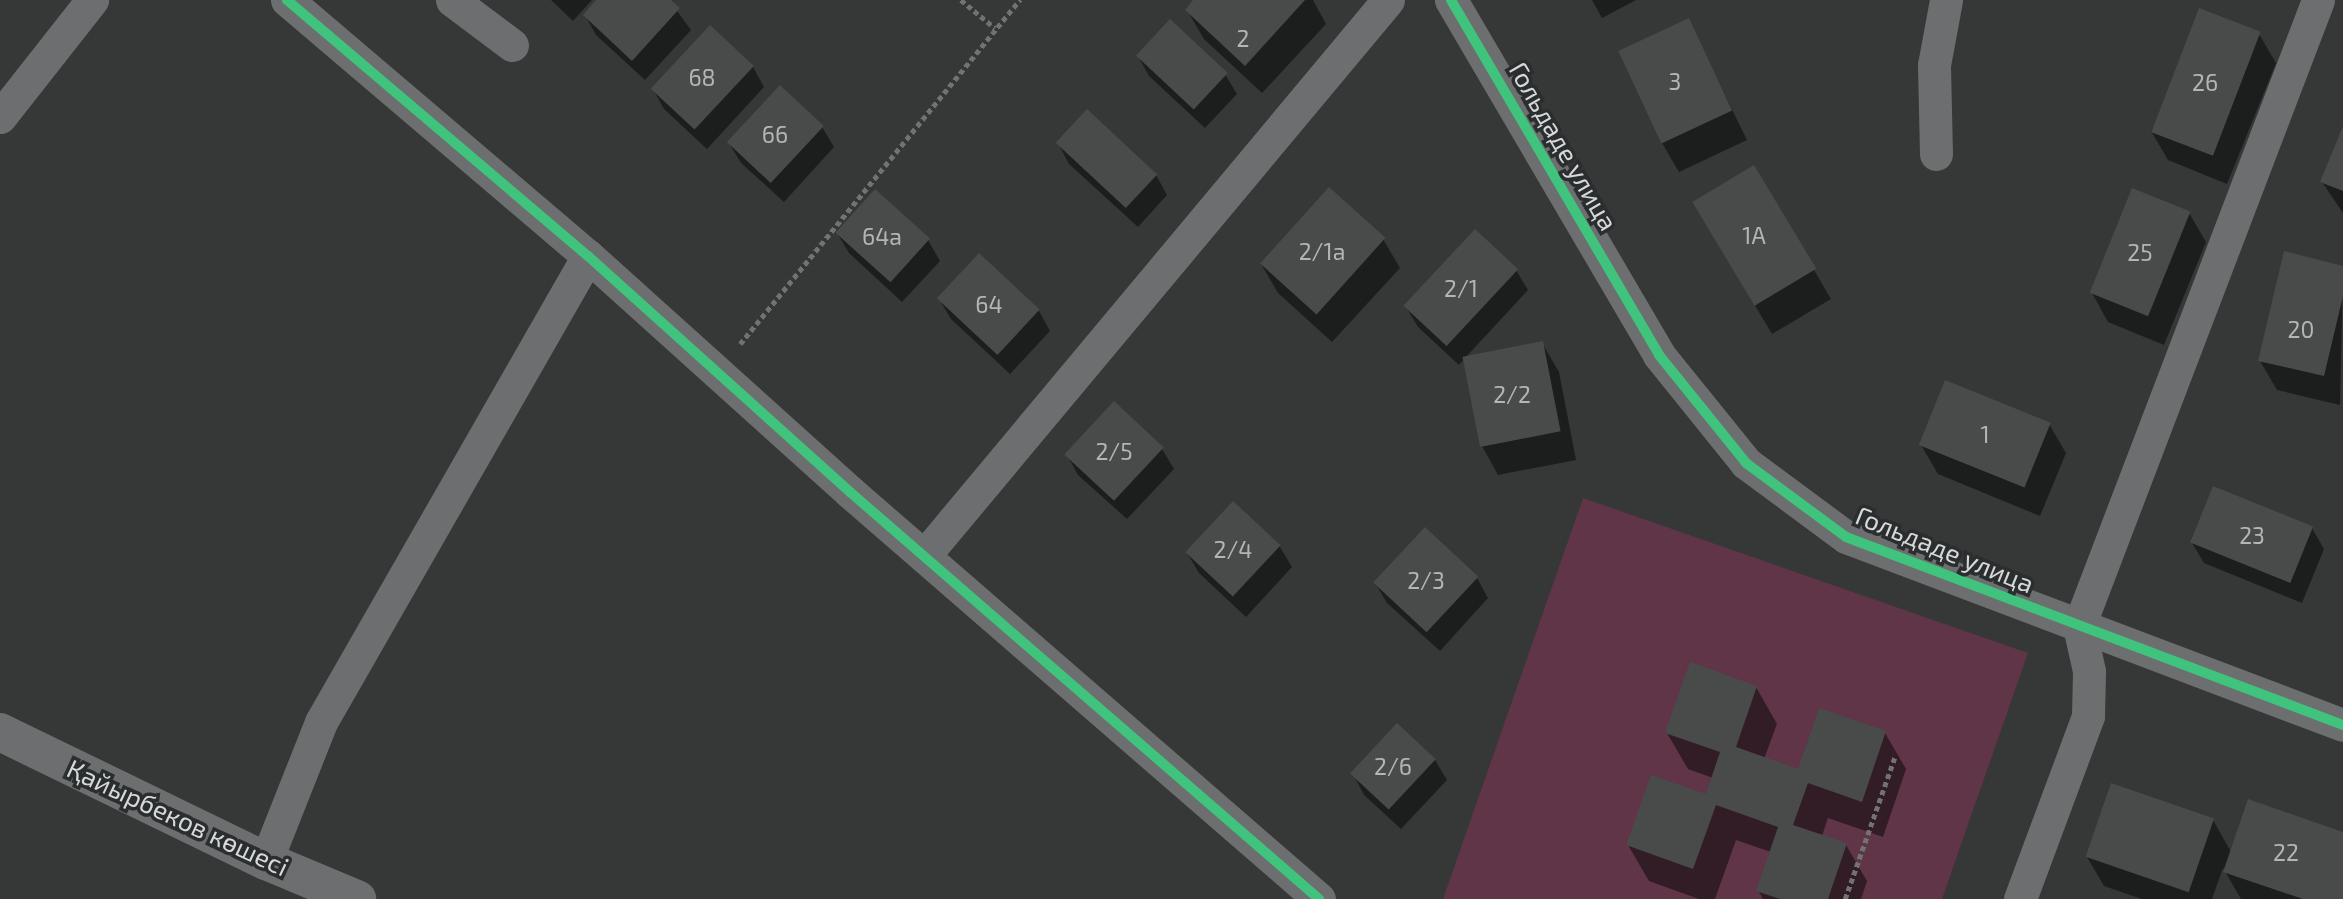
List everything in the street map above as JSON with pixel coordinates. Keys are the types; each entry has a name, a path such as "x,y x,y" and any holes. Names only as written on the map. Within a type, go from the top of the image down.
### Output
{"main road":[{"name":"Қайырбеков көшесі","path":"0,732 266,861 357,899"}],"street":[{"path":"0,117 92,0"},
{"path":"287,0 588,256 716,374 1319,899"},
{"path":"452,0 512,44"},
{"path":"924,556 1388,0"},
{"name":"Гольдаде улица","path":"1451,0 1659,355 1746,463 1846,537 2343,725"},
{"path":"1936,154 1934,65 1946,0"},
{"path":"2020,899 2088,716 2089,671 2079,626 2318,0"},
{"path":"266,861 321,722 588,256"}],"path":[{"path":"961,0 995,28"},
{"path":"716,374 1020,0"},
{"path":"1845,899 1895,756"}],"shaded area":[{"path":"1583,498 2028,653 1942,899 1443,899"}],"building":[{"path":"596,0 671,0 680,8 632,61 583,15"},
{"path":"1193,0 1305,0 1245,66 1185,10"},
{"path":"2199,8 2261,32 2213,156 2151,132"},
{"path":"1689,18 1732,110 1661,143 1618,51"},
{"path":"1170,19 1228,73 1194,109 1136,56"},
{"path":"710,25 754,66 695,130 651,89"},
{"path":"780,85 824,126 771,183 727,142"},
{"path":"1087,109 1157,174 1126,208 1056,143"},
{"path":"2343,126 2343,191 2320,182"},
{"path":"1754,165 1816,269 1755,306 1692,202"},
{"path":"1329,187 1385,238 1317,314 1260,264"},
{"path":"2132,188 2190,212 2148,316 2090,293"},
{"path":"875,189 930,239 891,282 836,233"},
{"path":"1475,229 1518,269 1447,346 1403,306"},
{"path":"2284,251 2343,266 2343,296 2324,376 2258,361"},
{"path":"979,253 1040,310 997,355 937,298"},
{"path":"1543,341 1561,431 1480,447 1463,357"},
{"path":"1945,380 2051,423 2024,488 1919,445"},
{"path":"1114,401 1164,447 1114,501 1064,454"},
{"path":"2213,486 2313,526 2290,583 2190,543"},
{"path":"1233,501 1281,545 1233,597 1185,552"},
{"path":"1425,527 1478,577 1427,632 1373,583"},
{"path":"1690,662 1757,686 1736,747 1798,769 1819,708 1886,731 1862,802 1808,783 1793,825 1847,843 1828,899 1780,899 1756,891 1778,827 1716,805 1693,869 1626,845 1651,775 1706,794 1720,752 1665,733"},
{"path":"1397,723 1436,759 1389,810 1350,773"},
{"path":"2111,783 2214,818 2189,892 2086,857"},
{"path":"2248,799 2343,832 2343,899 2303,899 2223,872"}],"cycle path":[{"path":"287,0 588,256 850,492 1319,899"},
{"path":"1451,0 1659,355 1746,463 1846,537 2343,725"}]}
